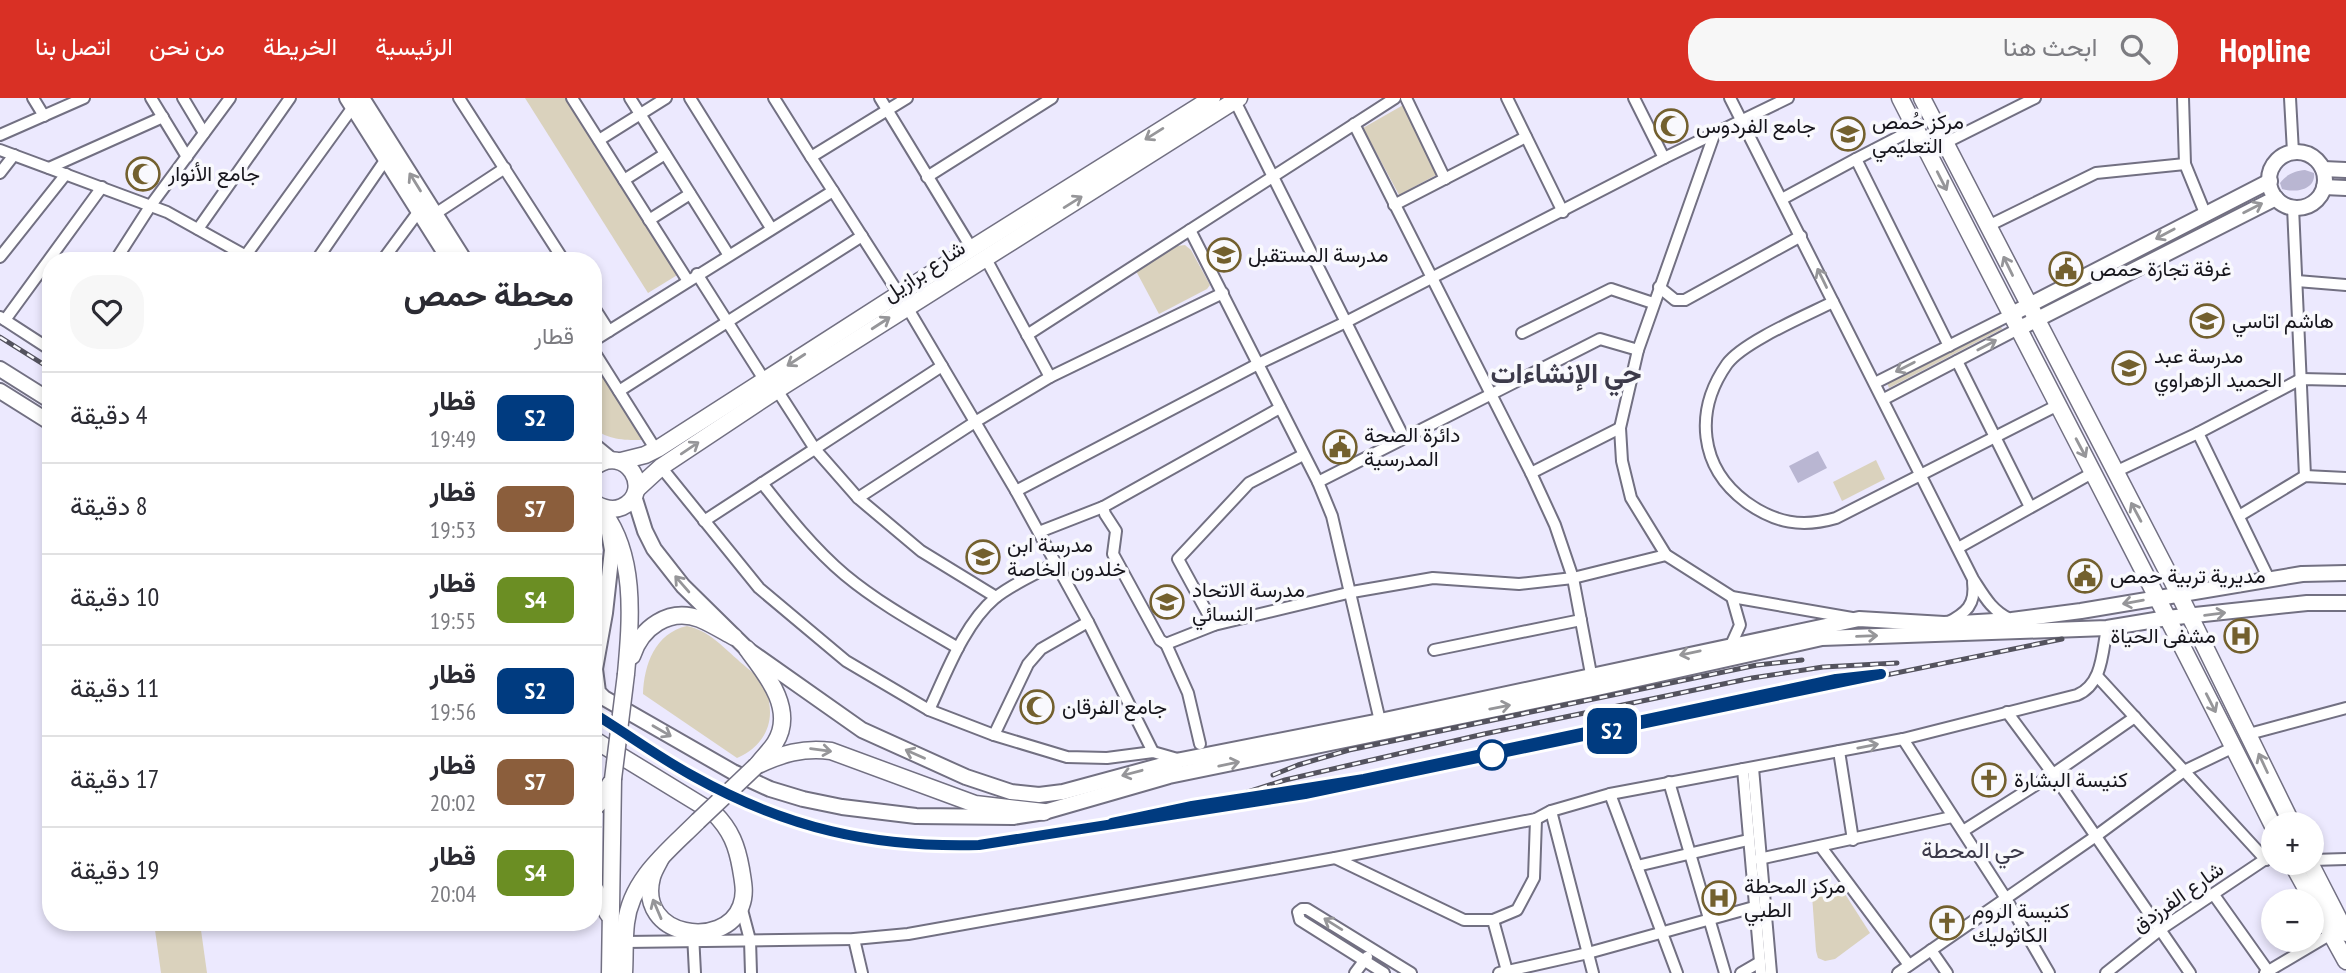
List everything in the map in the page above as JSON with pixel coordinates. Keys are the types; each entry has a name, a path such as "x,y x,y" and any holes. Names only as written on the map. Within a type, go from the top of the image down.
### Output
{"highway":[{"name":"شارع برازيل","path":"979,253 1212,98"},
{"path":"1900,98 2266,812"},
{"path":"1922,98 2179,594 2286,812"},
{"name":"شارع برازيل","path":"602,462 645,455 656,450 771,385 979,253 1237,100"},
{"name":"شارع برازيل","path":"602,507 609,510 619,509 628,504 661,467 771,385"},
{"path":"615,460 634,472 635,493"},
{"path":"602,511 610,519 618,536 625,564 630,626 612,779 610,973"},
{"path":"626,674 636,642 647,630 665,618 682,615 699,619 734,637"},
{"path":"624,973 626,922 631,899 638,885 661,858 756,766 777,740 781,707 777,692 747,649"},
{"path":"602,744 714,813 726,825 737,845 745,890 735,918 712,931 694,936 662,921 654,909 651,891 652,877 661,858"},
{"path":"756,766 810,748 831,751 975,804 1044,811"},
{"path":"602,800 612,779"},
{"path":"2300,875 2338,933"},
{"path":"2316,875 2346,961"},
{"path":"602,902 610,917"}],"main road":[{"path":"354,101 442,252"},
{"path":"354,101 459,252"},
{"path":"2293,152 2311,156 2323,169 2324,187 2321,195 2309,205 2293,207 2276,198 2270,181 2279,159 2293,152"},
{"path":"2323,169 2346,170"},
{"path":"2032,313 2205,213 2270,181"},
{"path":"2324,187 2346,188"},
{"path":"2014,322 2276,198"},
{"path":"0,369 42,395"},
{"path":"0,391 42,417"},
{"path":"602,451 615,460"},
{"path":"635,493 645,531 654,549 683,586 747,649 862,730 966,777 1011,792 1039,795 1063,792 1181,760 1859,620 1944,624 2012,620 2302,574 2346,573"},
{"path":"602,517 609,530 612,550 602,630"},
{"path":"602,696 733,772 770,789 803,799 842,807 916,816 1013,817 1169,776 1593,689 1822,638 2107,628 2167,618 2307,603 2346,603"}],"street":[{"path":"33,98 44,116"},
{"path":"0,135 84,98"},
{"path":"151,98 187,156"},
{"path":"183,98 204,133"},
{"path":"121,252 151,205 230,98"},
{"path":"198,229 290,98"},
{"path":"574,98 649,220 728,323 815,449 858,498 921,551 996,597"},
{"path":"630,98 728,254"},
{"path":"599,140 666,98"},
{"path":"690,98 771,228"},
{"path":"774,98 903,300 1016,491 1088,622 1153,752"},
{"path":"880,98 927,177 979,253 1049,377"},
{"path":"811,157 907,98"},
{"path":"927,177 1052,98"},
{"path":"1027,335 1395,98"},
{"path":"1406,98 1445,178"},
{"path":"1507,98 1563,212"},
{"path":"1634,98 1664,158"},
{"path":"1730,98 1973,579 1999,614 2012,620"},
{"path":"1016,491 1258,364 1788,98"},
{"path":"1945,143 2035,98"},
{"path":"2183,98 2185,164 2205,213"},
{"path":"2290,98 2293,152"},
{"path":"465,100 558,252"},
{"path":"1237,100 1272,177 1404,438"},
{"path":"255,252 354,101"},
{"path":"49,168 163,117"},
{"path":"1354,124 1531,472 1555,525 1573,578 1591,674"},
{"path":"1782,199 1916,128"},
{"path":"1714,135 1653,303 1638,350 1620,428 1622,461 1631,498 1666,555 1732,597 1859,620"},
{"path":"1394,205 1526,137"},
{"path":"0,150 151,205 240,252"},
{"path":"624,180 665,154"},
{"path":"0,173 14,155"},
{"path":"322,252 386,159"},
{"path":"1856,159 1949,346"},
{"path":"1988,226 2096,173 2185,164"},
{"path":"435,214 505,168"},
{"path":"0,257 66,174"},
{"path":"53,252 102,187"},
{"path":"602,335 728,254 833,191"},
{"path":"649,220 690,194"},
{"path":"2293,207 2305,476"},
{"path":"389,252 419,211"},
{"path":"1190,230 1318,482 1332,516 1352,592 1380,721"},
{"path":"619,391 862,236"},
{"path":"1659,288 1675,300 1685,300 1801,236"},
{"path":"42,266 2,319 42,342"},
{"path":"2297,281 2346,285"},
{"path":"1521,333 1611,289 1653,303"},
{"path":"858,498 1049,377 1223,293"},
{"path":"1833,302 1751,344 1728,362 1712,392 1706,411 1709,455 1716,472 1728,487 1761,513 1799,525 1836,518 2058,405"},
{"path":"602,320 609,331"},
{"path":"1875,383 1949,346 2014,322"},
{"path":"1884,400 1957,361 2014,322"},
{"path":"1318,482 1600,340 1638,350"},
{"path":"1957,361 2030,507"},
{"path":"602,364 656,450"},
{"path":"704,521 942,366"},
{"path":"2115,472 2199,433 2301,379 2346,380"},
{"path":"1039,532 1103,507 1279,408"},
{"path":"1531,472 1620,428"},
{"path":"2199,433 2269,579"},
{"path":"1214,625 1178,559 1249,483 1303,455"},
{"path":"661,467 759,588 846,662 929,710 994,735 1067,757 1107,758 1153,752 1181,760"},
{"path":"1958,548 2094,472"},
{"path":"2239,516 2305,476 2346,478"},
{"path":"762,483 797,527 844,574 897,613 958,648"},
{"path":"1103,507 1116,531 1113,554 1155,632 1166,644 1188,693 1200,744"},
{"path":"1166,644 1214,625 1352,592 1433,578 1519,584 1573,578 1666,555"},
{"path":"929,710 958,648 981,612 996,597 1056,562"},
{"path":"1944,624 1964,614 1972,604 1975,593 1973,579"},
{"path":"1731,645 1740,625 1732,597"},
{"path":"1434,650 1581,620"},
{"path":"994,735 1028,664 1041,649 1088,622"},
{"path":"625,942 694,936 750,940 854,939 908,934 1335,858 1536,819 1551,811 1610,794 1903,739 2086,692 2098,676 2107,628"},
{"path":"2098,676 2184,771 2261,849"},
{"path":"2249,734 2344,708 2346,721"},
{"path":"2007,712 2190,973"},
{"path":"1963,831 2053,774 2135,717"},
{"path":"1903,739 2005,897 2049,973"},
{"path":"1898,973 2096,836 2184,771 2234,747"},
{"path":"1839,751 1853,840"},
{"path":"1741,973 1760,967 1748,841 1748,769"},
{"path":"1748,769 1771,973"},
{"path":"1669,782 1725,973"},
{"path":"1610,794 1677,973"},
{"path":"1551,811 1593,973"},
{"path":"1759,859 1952,817"},
{"path":"1335,858 1464,920 1493,920 1517,910 1534,878 1536,819"},
{"path":"1637,866 1748,841"},
{"path":"1821,847 1909,965"},
{"path":"2324,860 2346,859"},
{"name":"شارع الفرزدق","path":"2106,973 2160,930 2261,863"},
{"path":"2214,895 2266,972 2338,933"},
{"path":"741,906 750,940 751,973"},
{"path":"1493,920 1503,972 1588,953 1754,907"},
{"path":"1384,973 1300,920 1298,912 1307,909 1412,973"},
{"path":"694,936 695,973"},
{"path":"854,939 862,973"},
{"path":"1355,973 1373,949"},
{"path":"1931,950 1947,973"}],"shaded area":[{"path":"525,98 567,98 679,274 648,293"},
{"path":"1405,104 1438,174 1399,195 1363,128"},
{"path":"2305,170 2314,173 2314,179 2308,187 2293,191 2282,189 2280,183 2285,177"},
{"path":"2244,201 2247,205 2057,301 2054,297"},
{"path":"1185,245 1191,250 1210,285 1159,314 1136,271 1177,246"},
{"path":"2000,324 2002,329 1889,388 1887,383"},
{"path":"602,373 643,437 641,440 628,440 602,433"},
{"path":"1818,451 1827,468 1798,483 1789,466"},
{"path":"1876,460 1885,479 1842,501 1833,482"},
{"path":"687,626 714,639 756,675 767,689 770,711 764,736 752,749 737,758 643,694 646,672 653,652 667,636"},
{"path":"1838,883 1870,933 1835,959 1825,961 1818,958 1816,951 1812,895"},
{"path":"155,931 201,931 207,973 161,973"}],"railway":[{"path":"0,337 42,363"},
{"path":"602,719 693,776 762,809 796,821 866,838 940,845 979,845 1305,794 2062,639"},
{"path":"1273,775 1349,750 1757,665 1802,660"},
{"path":"1229,798 1285,780 1484,734 1752,678 1823,667 1897,663"}],"train":[{"name":"S2","path":"602,719 717,789 798,823 892,843 979,845 1305,794 1881,674 1836,679 1364,779 1192,806 1112,823"}],"place":[{"name":"جامع الفردوس","path":"1671,126"},
{"name":"مركز حُمص التعليمي","path":"1848,134"},
{"name":"جامع الأنوار","path":"143,174"},
{"name":"مدرسة المستقبل","path":"1224,255"},
{"name":"غرفة تجارة حمص","path":"2066,269"},
{"name":"هاشم اتاسي","path":"2207,321"},
{"name":"مدرسة عبد الحميد الزهراوي","path":"2129,368"},
{"name":"دائرة الصحة المدرسية","path":"1340,447"},
{"name":"مدرسة ابن خلدون الخاصة","path":"983,557"},
{"name":"مديرية تربية حمص","path":"2085,576"},
{"name":"مدرسة الاتحاد النسائي","path":"1167,602"},
{"name":"مشفى الحياة","path":"2241,636"},
{"name":"جامع الفرقان","path":"1037,707"},
{"name":"كنيسة البشارة","path":"1989,780"},
{"name":"مركز المحطة الطبي","path":"1719,898"},
{"name":"كنيسة الروم الكاثوليك","path":"1947,923"}],"district":[{"name":"حي الإنشاءات","path":"1566,373"},
{"name":"حي المحطة","path":"1973,850"}]}
